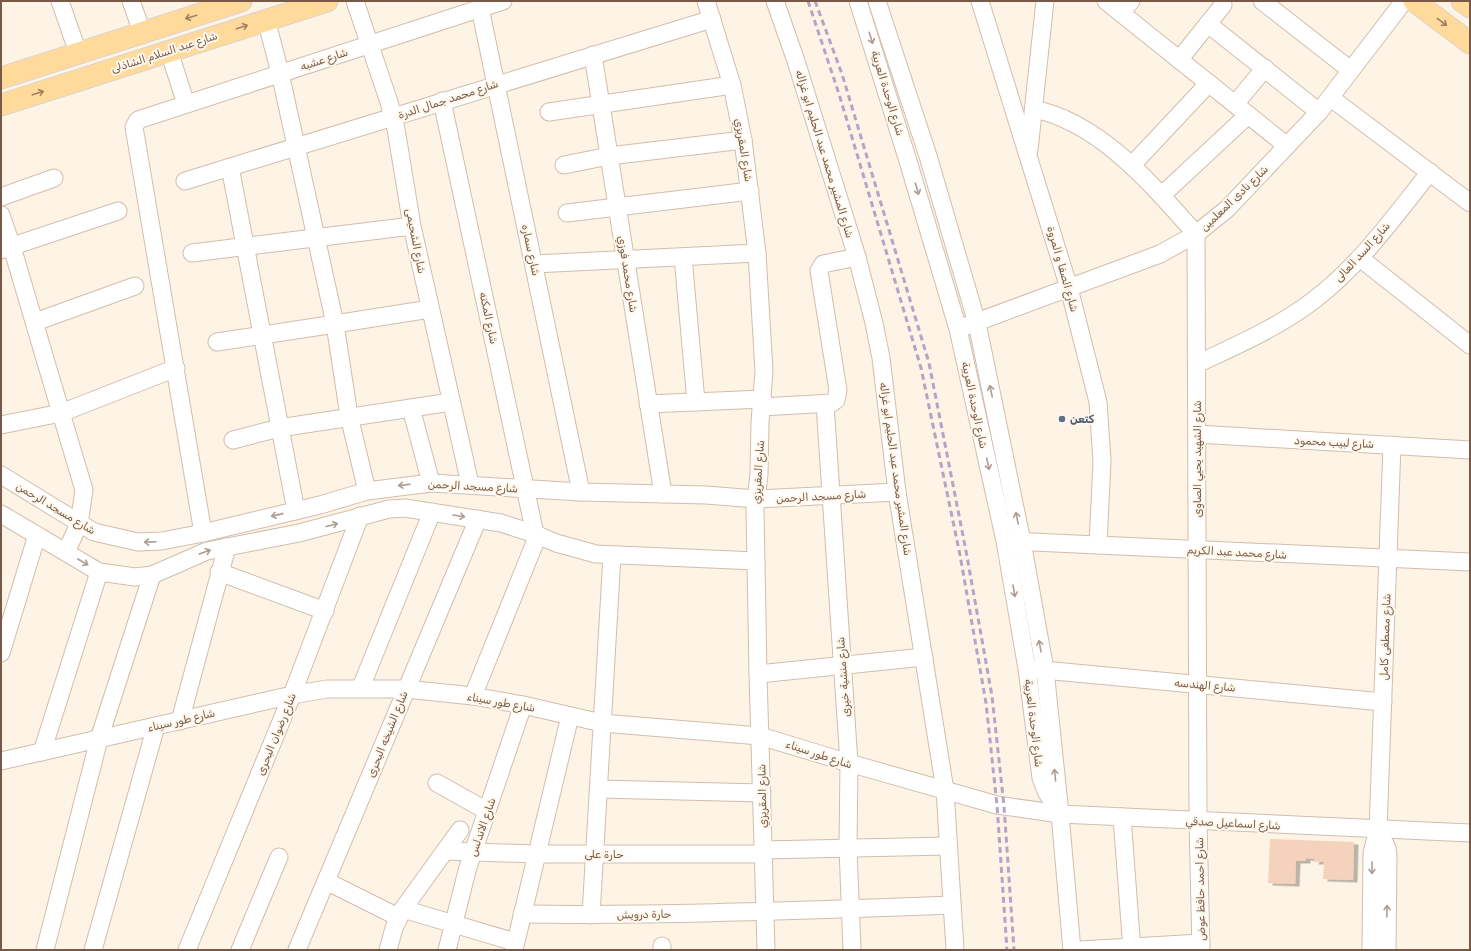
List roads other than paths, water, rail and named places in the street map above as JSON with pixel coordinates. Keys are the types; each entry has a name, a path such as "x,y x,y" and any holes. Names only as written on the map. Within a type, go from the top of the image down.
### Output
{"main road":[{"path":"1,78 241,1"},
{"name":"شارع عبد السلام الشاذلى","path":"1,105 266,19 327,1"},
{"path":"1414,1 1470,43"},
{"path":"1462,1 1470,7"}],"street":[{"path":"60,1 78,53"},
{"path":"131,1 142,32"},
{"name":"شارع الشحيمى","path":"355,1 393,117 412,226 470,484"},
{"name":"شارع عشبه","path":"176,368 134,127 138,120 503,1"},
{"name":"شارع المقريزي","path":"706,1 732,85 743,140 757,253 764,371 759,474 756,499 756,561 766,950"},
{"name":"شارع المشير محمد عبد الحليم ابو غزاله","path":"775,1 796,61 857,257 874,323 881,358 898,492 945,790 955,950"},
{"name":"شارع الوحدة العربية","path":"858,1 958,329 1005,541 1027,669 1041,778 1047,793 1060,814"},
{"name":"شارع الوحدة العربية","path":"877,1 928,156 977,323 1022,542 1045,670 1072,950"},
{"name":"شارع الصفا و المروة","path":"980,1 1069,288 1098,402 1102,461 1098,545"},
{"path":"1029,158 1045,1"},
{"path":"1106,1 1126,7 1179,60 1288,146"},
{"path":"1262,1 1344,65"},
{"path":"1208,24 1265,68 1315,110 1344,65 1393,1"},
{"name":"شارع نادى المعلمين","path":"958,329 1160,254 1196,234 1227,209 1288,146 1315,110 1331,98 1404,1"},
{"path":"1179,60 1223,5"},
{"name":"شارع سماره","path":"480,8 581,492"},
{"path":"266,19 280,73 335,324 349,416 367,491"},
{"name":"شارع محمد جمال الدرة","path":"185,181 496,84 712,19"},
{"path":"169,51 186,104"},
{"name":"شارع محمد فوزي","path":"593,55 662,494"},
{"path":"1162,196 1242,109 1265,68"},
{"path":"1132,166 1209,83"},
{"path":"549,112 600,103 732,85"},
{"path":"1331,98 1470,203"},
{"name":"شارع المكنه","path":"442,101 537,535"},
{"path":"1034,109 1060,116 1072,122 1132,166 1162,196 1196,234"},
{"path":"564,165 609,156 743,140"},
{"path":"908,161 928,156"},
{"path":"230,167 296,511"},
{"name":"شارع السد العالى","path":"1197,364 1288,318 1332,286 1360,258 1430,172"},
{"path":"1,197 54,178"},
{"path":"567,213 750,191"},
{"path":"7,248 118,210"},
{"path":"1,215 7,248 35,322 80,471 84,490 79,524 66,552"},
{"path":"192,253 412,226"},
{"name":"شارع الشهيد يحيي الصاوى","path":"1196,234 1198,685"},
{"path":"534,264 757,253"},
{"path":"683,257 696,402"},
{"path":"648,404 696,402 832,403 838,395 820,267 823,264 857,257"},
{"path":"1360,258 1470,345"},
{"path":"35,322 135,286"},
{"path":"217,342 430,309"},
{"path":"1,425 61,412 176,368 203,533"},
{"path":"233,440 279,428 349,416 451,402"},
{"name":"شارع منشية خيرى","path":"825,404 849,763 848,848 852,950"},
{"path":"411,408 431,483"},
{"name":"شارع لبيب محمود","path":"1197,434 1470,450"},
{"name":"شارع مصطفى كامل","path":"1371,950 1372,852 1378,830 1392,445"},
{"name":"شارع مسجد الرحمن","path":"1,475 94,532 138,542 162,541 203,533 296,511 367,491 431,483 470,484 581,492 722,495 756,499 898,492"},
{"path":"1,514 99,572 135,577 152,575 207,551 299,532 389,509 406,508 501,523 576,550 612,556 756,561"},
{"path":"361,688 432,512"},
{"name":"شارع رضوان البحرى","path":"187,950 292,695 360,516"},
{"name":"شارع الشيخه البحرى","path":"297,950 478,519"},
{"path":"1,653 38,535"},
{"path":"473,696 537,535"},
{"name":"شارع محمد عبد الكريم","path":"1005,541 1470,562"},
{"path":"180,721 219,572 227,547"},
{"path":"591,915 612,556"},
{"path":"42,752 99,572"},
{"path":"219,572 325,611"},
{"path":"46,950 99,739 152,575"},
{"path":"758,674 924,657"},
{"name":"شارع الهندسه","path":"1027,669 1383,702"},
{"name":"شارع احمد حافظ عوض","path":"1198,685 1198,821 1201,947"},
{"name":"شارع طور سيناء","path":"1,761 292,695 327,689 406,689 473,696 523,705 602,723 760,736 849,763 997,804"},
{"name":"شارع الاندلس","path":"447,950 473,853 523,705"},
{"path":"326,882 400,913 454,923 514,947 570,716"},
{"path":"93,950 156,726"},
{"path":"437,783 487,811"},
{"path":"599,789 762,793"},
{"name":"شارع اسماعيل صدقي","path":"997,804 1060,814 1378,830 1470,833"},
{"path":"1122,817 1132,949"},
{"path":"388,950 400,913 460,830"},
{"name":"شارع مصطفى كامل","path":"1378,830 1387,848 1388,857 1387,950"},
{"name":"حارة على","path":"445,851 473,853 595,854 763,852 848,848 948,846"},
{"path":"240,950 279,857"},
{"name":"حارة درويش","path":"522,914 591,915 765,912 952,905"},
{"path":"1080,950 1201,947"}],"railway":[{"path":"808,1 839,94 921,368 960,555 986,703 997,805 1007,950"},
{"path":"815,1 842,74 929,363 966,551 992,696 1004,806 1014,950"}],"place":[{"name":"كتعن","path":"1062,419"}]}
